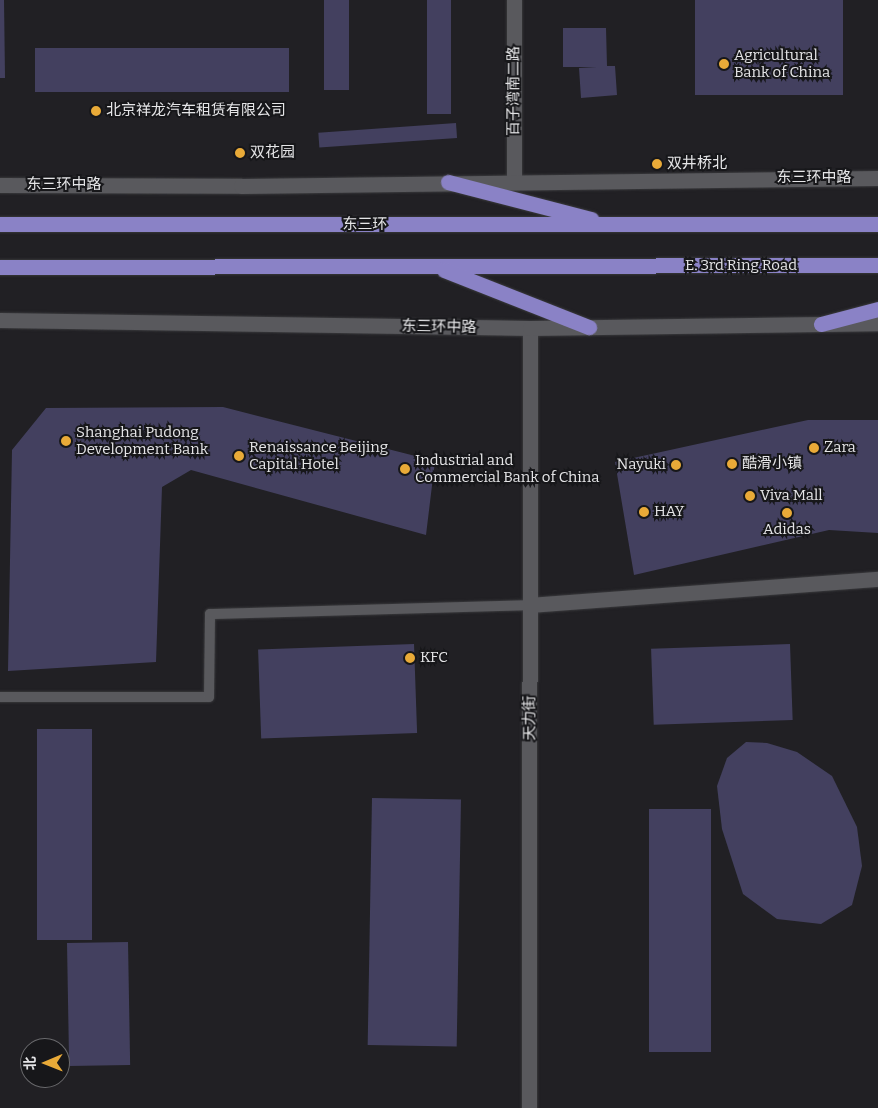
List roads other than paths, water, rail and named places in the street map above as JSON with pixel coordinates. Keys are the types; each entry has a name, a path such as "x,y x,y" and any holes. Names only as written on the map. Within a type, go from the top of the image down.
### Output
{"highway":[{"path":"448,182 611,225 878,224"},
{"name":"东三环","path":"0,224 611,225"},
{"path":"0,267 878,265"},
{"path":"436,266 588,327"},
{"path":"821,324 878,309"}],"street":[{"name":"百子湾南二路","path":"514,0 514,182"},
{"name":"东三环中路","path":"0,185 241,186 878,178"},
{"name":"东三环中路","path":"0,320 530,328 878,323"},
{"name":"天力街","path":"529,1108 530,328"},
{"path":"530,605 878,579"}],"lane":[{"path":"0,697 209,697 210,614 530,605"}],"place":[{"name":"Agricultural Bank of China","path":"724,64"},
{"name":"北京祥龙汽车租赁有限公司","path":"96,111"},
{"name":"双花园","path":"240,153"},
{"name":"双井桥北","path":"657,164"},
{"name":"Shanghai Pudong Development Bank","path":"66,441"},
{"name":"Zara","path":"814,448"},
{"name":"Renaissance Beijing Capital Hotel","path":"239,456"},
{"name":"酷滑小镇","path":"732,464"},
{"name":"Nayuki","path":"676,465"},
{"name":"Industrial and Commercial Bank of China","path":"405,469"},
{"name":"Viva Mall","path":"750,496"},
{"name":"HAY","path":"644,512"},
{"name":"Adidas","path":"787,513"},
{"name":"KFC","path":"410,658"}]}
